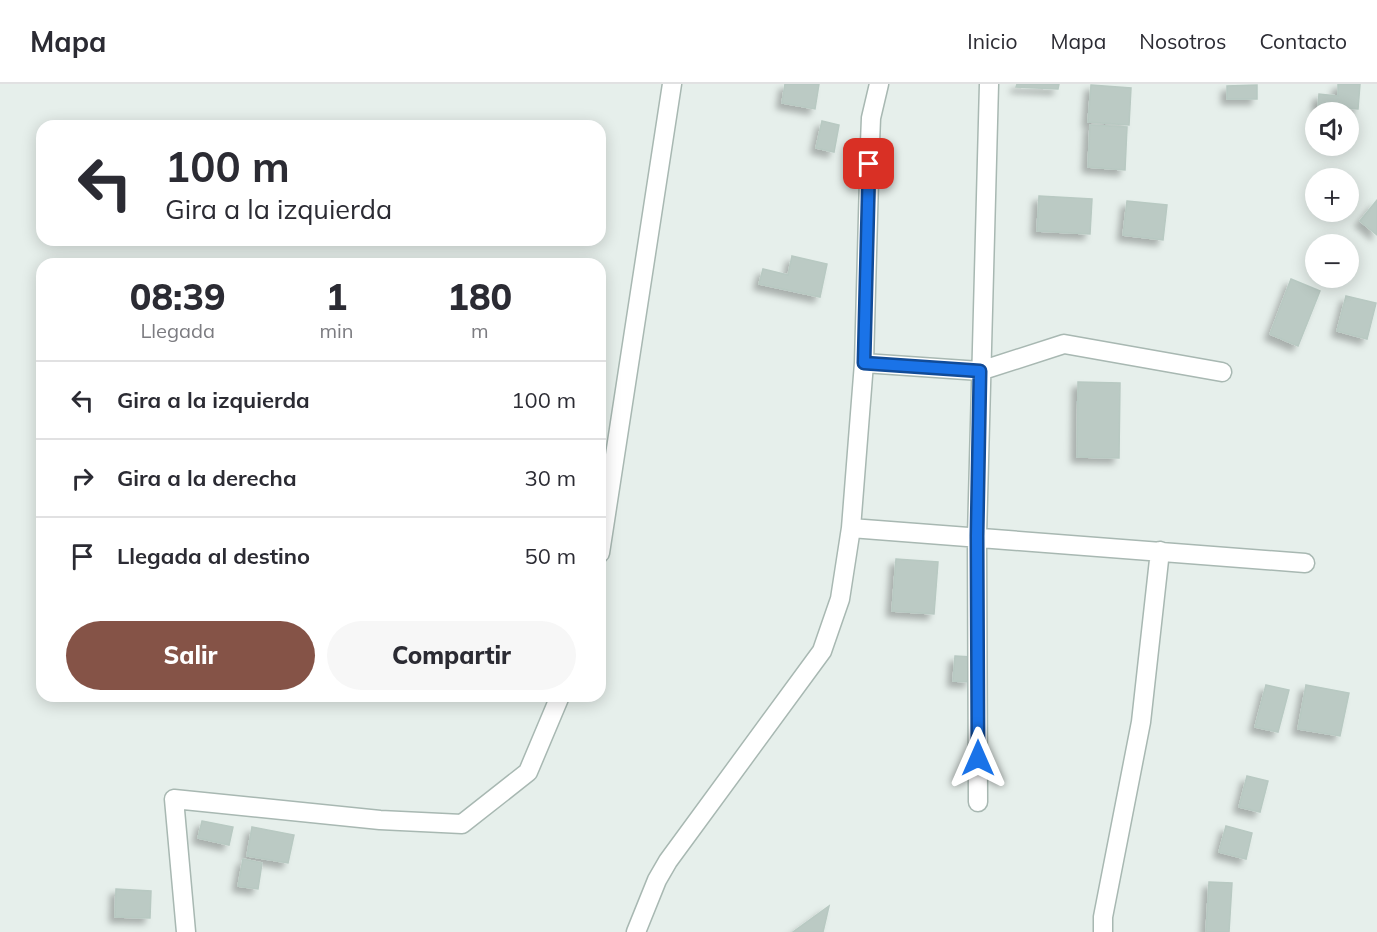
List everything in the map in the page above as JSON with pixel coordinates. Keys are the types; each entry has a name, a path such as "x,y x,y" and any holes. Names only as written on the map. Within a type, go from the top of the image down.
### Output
{"street":[{"path":"606,514 672,84"},
{"path":"636,932 657,880 668,861 822,651 840,599 850,528 864,363 871,118 879,84"},
{"path":"978,802 977,536 989,84"},
{"path":"864,363 980,371 1064,344 1222,372"},
{"path":"850,528 1305,563"},
{"path":"1103,932 1103,917 1141,722 1160,551"},
{"path":"186,932 174,799 380,820 462,824 528,772 557,702"}],"building":[{"path":"785,84 819,84 815,109 782,103"},
{"path":"1017,84 1059,84 1058,89 1016,87"},
{"path":"1338,84 1360,84 1359,102 1318,102 1319,94 1338,96"},
{"path":"1091,85 1131,88 1129,125 1088,122"},
{"path":"1257,85 1257,99 1227,99 1227,86"},
{"path":"822,121 839,125 834,152 816,148"},
{"path":"1090,125 1127,127 1125,170 1088,167"},
{"path":"1039,196 1092,199 1090,234 1037,231"},
{"path":"1377,200 1377,235 1360,221"},
{"path":"1127,201 1167,205 1163,240 1123,235"},
{"path":"792,256 827,264 820,297 759,284 763,269 788,275"},
{"path":"1291,279 1305,285 1305,288 1320,291 1298,346 1270,334"},
{"path":"1346,296 1376,303 1367,339 1337,331"},
{"path":"1078,382 1120,383 1119,458 1077,457"},
{"path":"896,559 938,562 934,614 892,611"},
{"path":"955,656 972,657 970,682 953,681"},
{"path":"1266,685 1289,690 1278,732 1255,727"},
{"path":"1306,685 1349,693 1340,736 1298,729"},
{"path":"1247,776 1268,781 1260,812 1239,807"},
{"path":"202,821 233,827 229,845 198,838"},
{"path":"1226,826 1252,833 1246,859 1219,852"},
{"path":"252,827 294,835 288,863 247,856"},
{"path":"243,859 262,863 258,889 238,886"},
{"path":"1209,882 1232,883 1229,932 1206,932"},
{"path":"116,889 151,891 150,918 115,917"},
{"path":"829,906 823,932 793,932"}],"route":[{"path":"869,164 864,363 980,371 977,536 978,758"}]}
